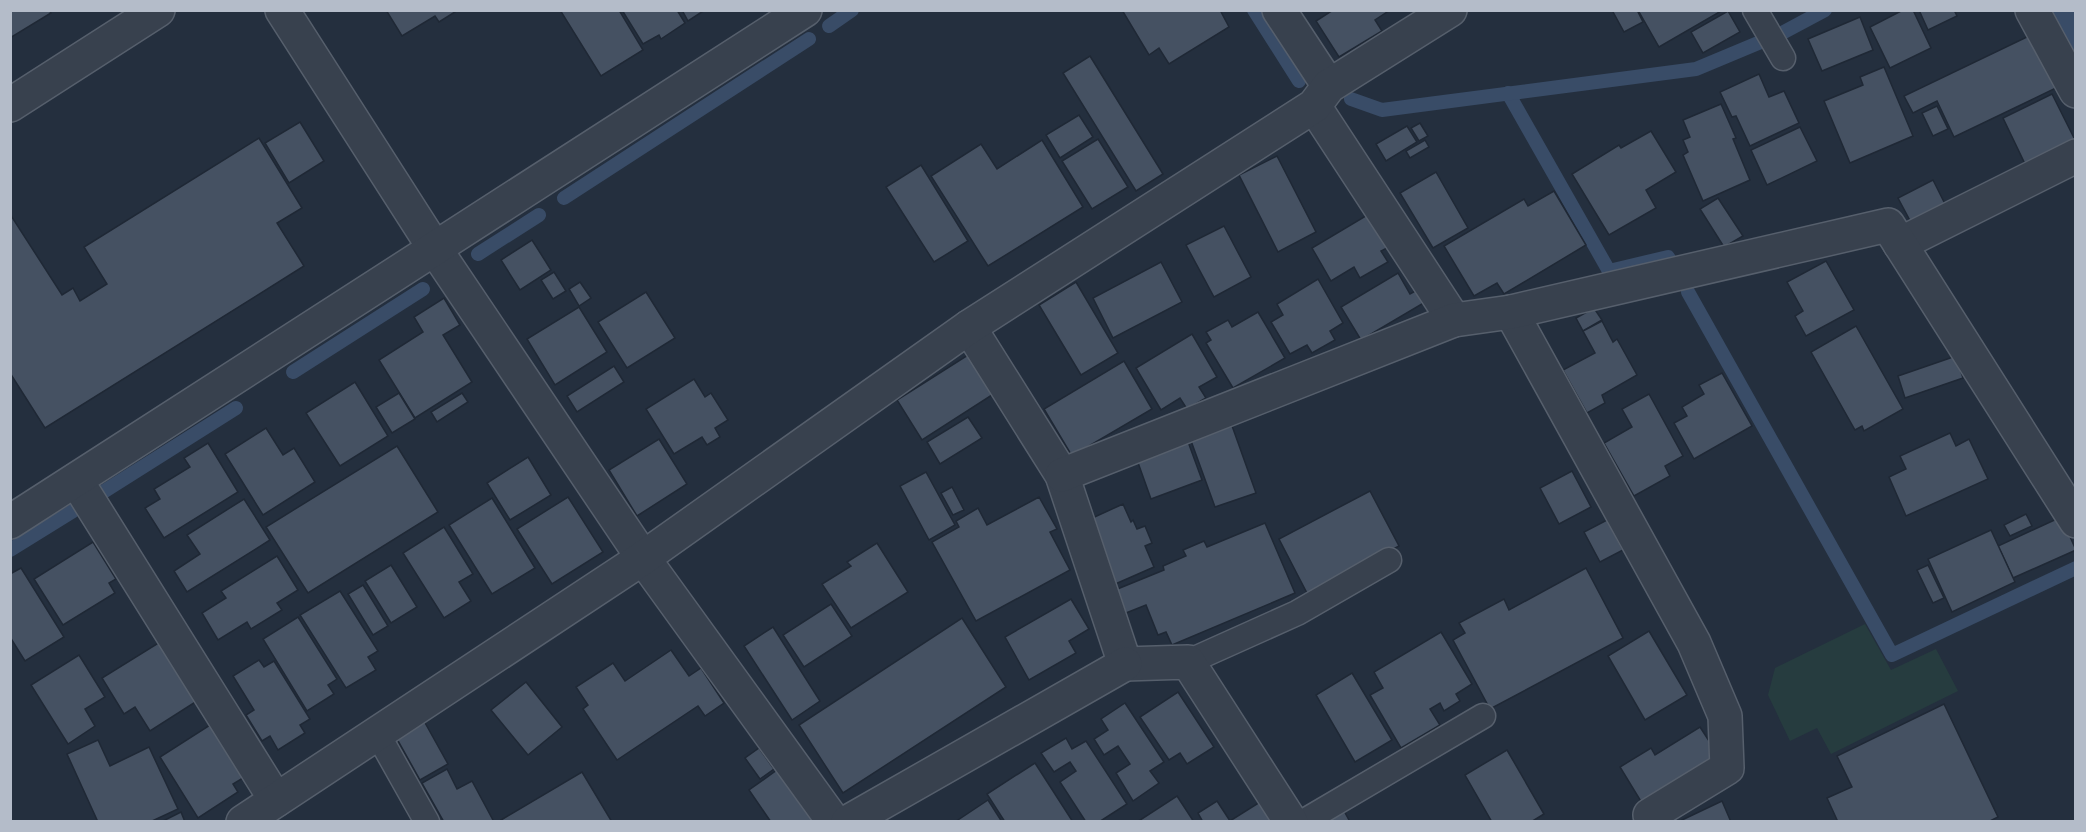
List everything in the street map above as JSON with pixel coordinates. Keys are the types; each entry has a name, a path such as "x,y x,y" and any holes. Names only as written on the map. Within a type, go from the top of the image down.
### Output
{"street":[{"path":"10,105 158,10"},
{"path":"282,10 435,249 643,558 834,822"},
{"path":"10,522 805,10"},
{"path":"1279,10 1322,96 1454,320"},
{"path":"243,822 643,558 969,327 1450,10"},
{"path":"2032,10 2076,92"},
{"path":"1900,244 2076,156"},
{"path":"1062,474 1454,320 1511,312 1888,225 2076,521"},
{"path":"1511,312 1694,643 1725,716 1728,768 1650,815 1653,822"},
{"path":"969,327 1062,474 1125,664"},
{"path":"76,480 276,800"},
{"path":"848,822 1125,664 1188,662 1291,822"}],"lane":[{"path":"1755,10 1783,58"},
{"path":"1188,662 1297,613 1389,560"},
{"path":"1303,822 1483,716"},
{"path":"377,733 427,822"}],"green space":[{"path":"1865,624 1891,670 1936,649 1958,691 1831,754 1817,728 1790,741 1768,695 1775,668"}],"water":[{"path":"2042,11 2075,11 2075,73"}],"building":[{"path":"10,10 49,10 51,13 10,38"},
{"path":"386,10 454,10 455,12 439,22 435,16 402,36"},
{"path":"560,10 619,10 643,50 601,76"},
{"path":"622,10 677,10 685,23 661,39 659,35 643,44"},
{"path":"682,10 705,10 688,21"},
{"path":"1122,10 1220,10 1229,27 1169,64 1159,48 1149,55"},
{"path":"1333,10 1390,10 1375,20 1382,31 1339,57 1316,21"},
{"path":"1612,10 1637,10 1643,22 1624,32"},
{"path":"1638,10 1723,10 1659,47"},
{"path":"1903,10 1913,10 1931,48 1890,68 1870,27"},
{"path":"1919,10 1954,10 1957,16 1928,30"},
{"path":"1728,11 1740,32 1703,53 1691,32"},
{"path":"1860,17 1873,50 1822,71 1808,39"},
{"path":"2031,35 2056,88 1954,137 1937,101 1913,113 1904,96"},
{"path":"1090,56 1163,174 1136,191 1063,73"},
{"path":"1884,67 1913,136 1850,163 1824,101 1863,85 1860,77"},
{"path":"1759,74 1769,97 1784,91 1799,123 1750,146 1736,116 1732,117 1720,92"},
{"path":"2052,94 2076,142 2027,168 2003,118"},
{"path":"1721,104 1736,138 1733,139 1750,180 1703,201 1683,155 1688,152 1683,140 1690,137 1683,120"},
{"path":"1937,106 1948,129 1933,136 1922,113"},
{"path":"1079,115 1093,137 1060,158 1046,135"},
{"path":"300,122 324,161 289,183 265,143"},
{"path":"1420,123 1428,136 1419,141 1411,128"},
{"path":"1407,126 1417,142 1386,161 1376,144"},
{"path":"1800,127 1817,161 1767,185 1751,150"},
{"path":"1651,131 1676,172 1646,190 1656,208 1609,235 1572,174 1619,145 1621,148"},
{"path":"259,138 302,208 277,223 304,266 45,428 10,373 10,214 62,295 73,288 80,301 107,284 84,247"},
{"path":"1098,139 1128,187 1092,209 1062,161"},
{"path":"1042,140 1083,207 988,266 931,176 981,144 997,169"},
{"path":"1425,140 1429,147 1410,158 1406,151"},
{"path":"1277,156 1316,232 1278,252 1239,175"},
{"path":"921,165 968,241 934,262 886,187"},
{"path":"1436,172 1468,228 1433,248 1400,193"},
{"path":"1933,180 1948,210 1914,228 1898,198"},
{"path":"1554,191 1586,245 1504,294 1497,283 1474,296 1444,246 1524,199 1528,206"},
{"path":"1718,198 1743,236 1724,247 1700,209"},
{"path":"1369,214 1389,247 1381,251 1388,262 1360,278 1354,267 1331,281 1312,248"},
{"path":"1224,226 1251,277 1214,297 1186,245"},
{"path":"532,240 551,270 520,290 501,260"},
{"path":"1826,261 1854,310 1806,336 1795,316 1803,311 1787,282"},
{"path":"1161,262 1182,302 1113,338 1093,298"},
{"path":"554,272 566,291 553,299 541,280"},
{"path":"1398,273 1410,294 1419,289 1427,301 1361,340 1341,307"},
{"path":"1318,279 1343,323 1330,331 1335,340 1312,353 1307,345 1290,354 1271,322 1283,315 1277,304"},
{"path":"580,282 591,298 579,306 569,289"},
{"path":"1076,282 1118,353 1081,375 1039,305"},
{"path":"646,292 675,338 627,368 598,322"},
{"path":"444,298 460,325 443,335 472,382 415,418 379,360 423,332 414,317"},
{"path":"579,307 607,352 555,385 527,339"},
{"path":"1594,308 1602,320 1583,331 1576,318"},
{"path":"1258,312 1285,358 1233,388 1206,343 1211,340 1206,332 1228,320 1232,327"},
{"path":"1602,321 1613,342 1617,339 1637,375 1602,395 1605,403 1587,413 1563,370 1595,353 1583,331"},
{"path":"1856,326 1903,409 1864,431 1862,426 1855,430 1811,352"},
{"path":"1192,334 1217,377 1199,387 1206,398 1187,409 1180,398 1161,410 1136,368"},
{"path":"968,355 992,395 922,440 897,400"},
{"path":"1956,356 1963,378 1905,398 1898,376"},
{"path":"1124,361 1152,409 1072,456 1044,409"},
{"path":"614,366 624,382 577,412 567,396"},
{"path":"1722,373 1752,426 1694,459 1674,423 1687,416 1682,407 1704,394 1699,385"},
{"path":"694,379 705,397 711,393 728,420 715,428 720,437 707,445 702,437 674,454 646,409"},
{"path":"355,382 388,436 340,466 306,413"},
{"path":"399,393 415,419 392,433 376,407"},
{"path":"462,393 468,402 437,422 431,412"},
{"path":"1649,394 1683,456 1665,466 1670,476 1634,496 1604,443 1632,427 1622,409"},
{"path":"968,417 982,438 940,464 927,442"},
{"path":"1231,423 1256,493 1215,507 1190,438"},
{"path":"266,428 283,455 294,448 315,482 263,515 225,454"},
{"path":"1950,433 1956,446 1969,439 1988,479 1906,516 1889,477 1906,469 1900,456"},
{"path":"659,439 687,484 637,516 609,470"},
{"path":"1187,439 1202,480 1151,499 1136,457"},
{"path":"208,443 238,492 164,538 145,508 160,499 154,489 190,467 184,458"},
{"path":"397,446 438,512 308,593 266,527"},
{"path":"528,457 551,495 510,520 487,483"},
{"path":"1572,471 1591,507 1559,524 1540,488"},
{"path":"926,472 955,525 929,540 900,486"},
{"path":"952,487 964,510 953,515 941,493"},
{"path":"1370,491 1399,546 1308,595 1279,539"},
{"path":"568,497 603,552 552,584 517,529"},
{"path":"1039,497 1057,529 1050,532 1070,570 976,621 932,542 959,527 956,521 978,508 987,525"},
{"path":"492,498 535,568 492,594 449,525"},
{"path":"244,499 270,540 187,592 174,571 200,554 187,535"},
{"path":"1123,504 1131,522 1133,520 1137,529 1145,526 1152,543 1145,546 1154,567 1113,585 1088,520"},
{"path":"2026,514 2032,526 2010,536 2004,525"},
{"path":"2061,517 2076,550 2013,578 1998,546"},
{"path":"1607,520 1623,550 1600,562 1584,532"},
{"path":"1265,523 1295,593 1172,645 1166,632 1158,635 1146,605 1126,613 1115,590 1164,570 1163,566 1186,556 1183,550 1204,541 1207,547"},
{"path":"444,527 473,574 459,582 471,601 444,618 403,553"},
{"path":"1991,530 2015,582 1952,612 1928,559"},
{"path":"93,542 116,579 109,583 115,593 63,625 34,579"},
{"path":"877,543 908,592 851,628 822,584 851,566 847,562"},
{"path":"277,556 298,590 277,603 282,610 251,629 247,622 218,640 202,613 226,598 221,591"},
{"path":"391,565 417,607 391,623 365,581"},
{"path":"1928,565 1944,598 1933,603 1917,570"},
{"path":"21,568 64,637 25,661 10,637 10,574"},
{"path":"1586,568 1623,638 1490,709 1453,640 1465,633 1459,623 1504,599 1509,610"},
{"path":"363,585 388,626 373,635 348,594"},
{"path":"340,591 378,651 368,657 376,670 346,688 300,615"},
{"path":"1071,599 1089,629 1069,641 1076,653 1029,680 1005,637"},
{"path":"831,604 852,636 804,667 783,635"},
{"path":"298,617 337,679 328,685 334,694 307,711 263,639"},
{"path":"962,618 1006,687 843,793 799,725"},
{"path":"773,627 820,701 792,720 744,646"},
{"path":"1649,631 1687,695 1645,720 1608,656"},
{"path":"1441,632 1472,684 1456,694 1460,701 1444,711 1440,703 1430,709 1440,725 1401,748 1370,695 1383,688 1374,672"},
{"path":"160,642 197,701 150,731 135,707 124,714 102,678"},
{"path":"671,650 689,676 701,668 724,703 705,716 698,706 617,760 583,709 588,705 576,687 613,663 625,681"},
{"path":"79,655 105,697 85,709 95,726 68,744 31,685"},
{"path":"259,660 264,667 274,661 310,719 300,725 305,733 278,750 270,736 262,741 246,715 254,710 233,676"},
{"path":"1352,673 1392,740 1355,762 1316,695"},
{"path":"526,682 562,727 528,755 491,710"},
{"path":"1178,692 1214,747 1187,764 1180,753 1169,760 1140,717"},
{"path":"1125,703 1164,762 1150,771 1159,783 1133,801 1116,773 1130,764 1118,746 1104,755 1094,739 1108,730 1101,719"},
{"path":"1944,704 1998,817 1988,822 1838,822 1827,798 1852,787 1837,756"},
{"path":"424,721 448,764 420,780 396,737"},
{"path":"210,725 243,778 233,784 238,792 198,818 160,757"},
{"path":"1700,727 1722,761 1645,808 1620,767 1651,748 1655,755"},
{"path":"1066,738 1072,749 1086,741 1127,804 1099,822 1086,822 1060,782 1076,771 1070,762 1054,772 1041,753"},
{"path":"98,740 110,766 149,747 178,809 150,822 98,822 67,754"},
{"path":"759,748 774,769 760,779 745,758"},
{"path":"1507,750 1544,814 1531,822 1492,822 1465,775"},
{"path":"1035,763 1073,822 1005,822 987,794"},
{"path":"447,769 457,789 472,781 494,822 444,822 422,783"},
{"path":"777,770 814,822 771,822 749,790"},
{"path":"582,772 612,822 503,822 501,820"},
{"path":"1177,796 1194,822 1137,822"},
{"path":"988,800 1002,822 955,822"},
{"path":"1217,801 1230,821 1260,802 1272,822 1203,822 1198,813"},
{"path":"1722,801 1731,822 1682,822 1682,820"},
{"path":"1343,809 1350,822 1322,822"},
{"path":"181,812 185,822 161,822"}],"waterway":[{"path":"829,26 852,10"},
{"path":"1254,10 1299,81"},
{"path":"1780,34 1825,10"},
{"path":"564,198 809,39"},
{"path":"1351,99 1382,110 1696,69 1763,41"},
{"path":"1508,93 1609,271 1668,257 1671,262"},
{"path":"478,254 539,215"},
{"path":"293,372 423,289"},
{"path":"1688,292 1892,655 2076,568"},
{"path":"103,492 236,408"},
{"path":"10,550 73,511"}]}
